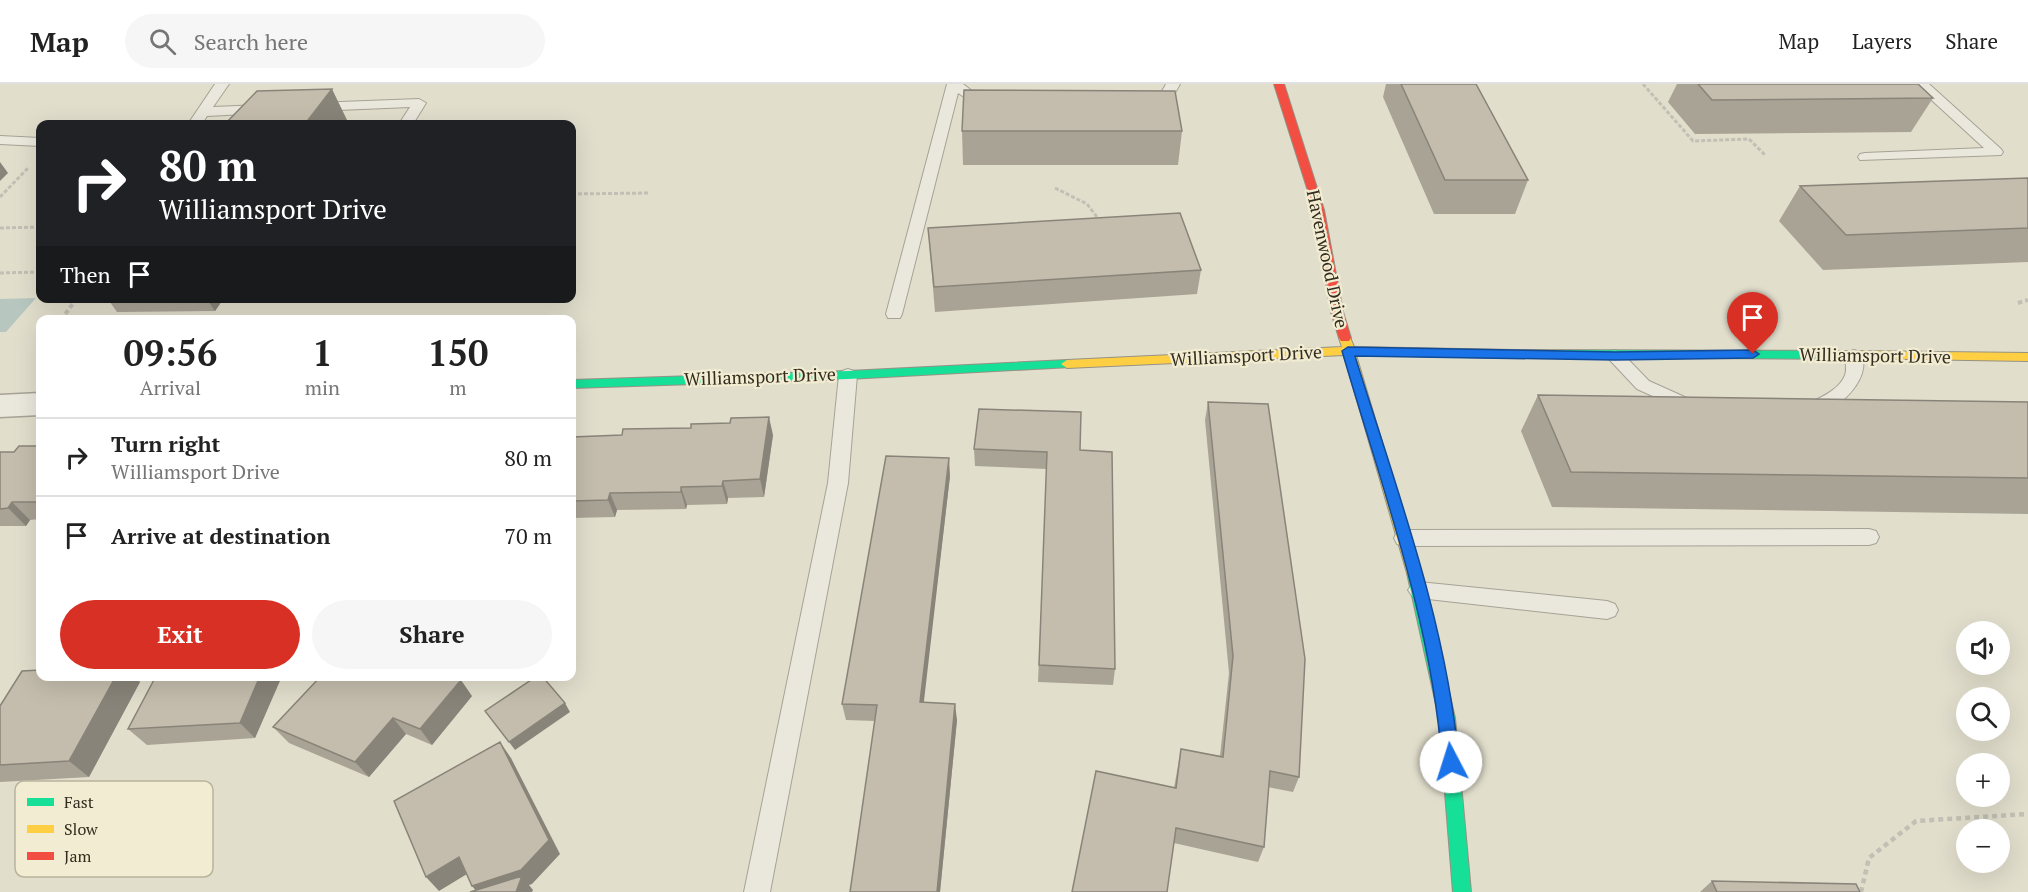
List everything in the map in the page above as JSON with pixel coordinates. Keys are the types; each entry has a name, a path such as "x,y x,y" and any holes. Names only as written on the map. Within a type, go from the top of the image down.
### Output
{"street":[{"name":"Havenwood Drive","path":"1279,84 1319,210 1336,312 1419,590 1447,718 1462,892"},
{"name":"Williamsport Drive","path":"576,384 848,375 1348,351 1615,356 1753,354 2028,357"},
{"path":"0,406 36,404"}],"lane":[{"path":"198,120 222,84"},
{"path":"894,314 954,84 996,113"},
{"path":"1133,115 1164,101 1173,84"},
{"path":"1865,157 1996,152 1920,84"},
{"path":"300,108 419,103 408,120"},
{"path":"203,112 276,109"},
{"path":"0,140 36,142"},
{"path":"1615,356 1643,385 1665,397 1707,411"},
{"path":"1796,416 1840,394 1854,376 1854,356"},
{"path":"757,892 838,483 848,375"},
{"path":"1404,538 1869,537"},
{"path":"1419,590 1606,610"}],"path":[{"path":"1643,84 1694,141 1749,140 1765,155"},
{"path":"0,197 32,164"},
{"path":"1055,188 1087,204 1104,226"},
{"path":"576,194 648,193"},
{"path":"0,228 36,227"},
{"path":"0,273 36,272"},
{"path":"2018,303 2028,300"},
{"path":"1861,892 1869,858 1916,821 2028,814"}],"shaded area":[{"path":"36,298 6,332 0,332 0,299"}],"building":[{"path":"1401,84 1476,84 1528,180 1445,180"},
{"path":"1698,84 1918,84 1933,98 1712,100"},
{"path":"332,89 308,120 229,120 257,91"},
{"path":"964,90 1175,91 1182,131 962,131"},
{"path":"2028,178 2028,228 1846,235 1800,186"},
{"path":"1180,213 1201,270 934,287 928,228"},
{"path":"1538,395 2028,402 2028,478 1571,472"},
{"path":"1208,402 1268,404 1305,659 1299,777 1270,771 1264,847 1176,828 1167,892 1072,892 1096,771 1176,788 1181,749 1223,757 1233,656"},
{"path":"979,409 1081,412 1080,450 1112,452 1115,669 1039,665 1047,452 974,449"},
{"path":"769,417 760,479 723,481 722,486 681,487 681,492 610,493 608,500 576,501 576,437 622,435 623,429 691,428 691,424 730,423 731,418"},
{"path":"19,446 36,446 36,502 12,502 8,508 0,509 0,452 14,452"},
{"path":"886,456 949,458 920,702 955,704 937,892 850,892 877,705 842,704"},
{"path":"36,670 36,681 113,681 69,761 0,765 0,706 22,671"},
{"path":"153,681 258,681 240,723 128,729"},
{"path":"316,681 460,681 420,729 393,718 355,762 273,727"},
{"path":"530,681 546,681 565,703 509,742 485,711"},
{"path":"500,742 549,840 521,870 472,886 459,857 426,877 394,801"},
{"path":"522,876 516,892 470,892"},
{"path":"1712,881 1856,884 1860,892 1717,892"}],"traffic: fast":[{"path":"1515,354 1851,355"},
{"path":"576,384 848,375 1067,364"},
{"path":"1414,573 1447,718 1462,892"}],"traffic: slow":[{"path":"1345,338 1414,573"},
{"path":"1067,364 1348,351 1515,354"},
{"path":"1851,355 2028,357"}],"traffic: jam":[{"path":"1279,84 1319,210 1337,312 1345,338"}],"route":[{"path":"1451,762 1447,718 1419,590 1348,351 1615,356 1753,354"}]}
